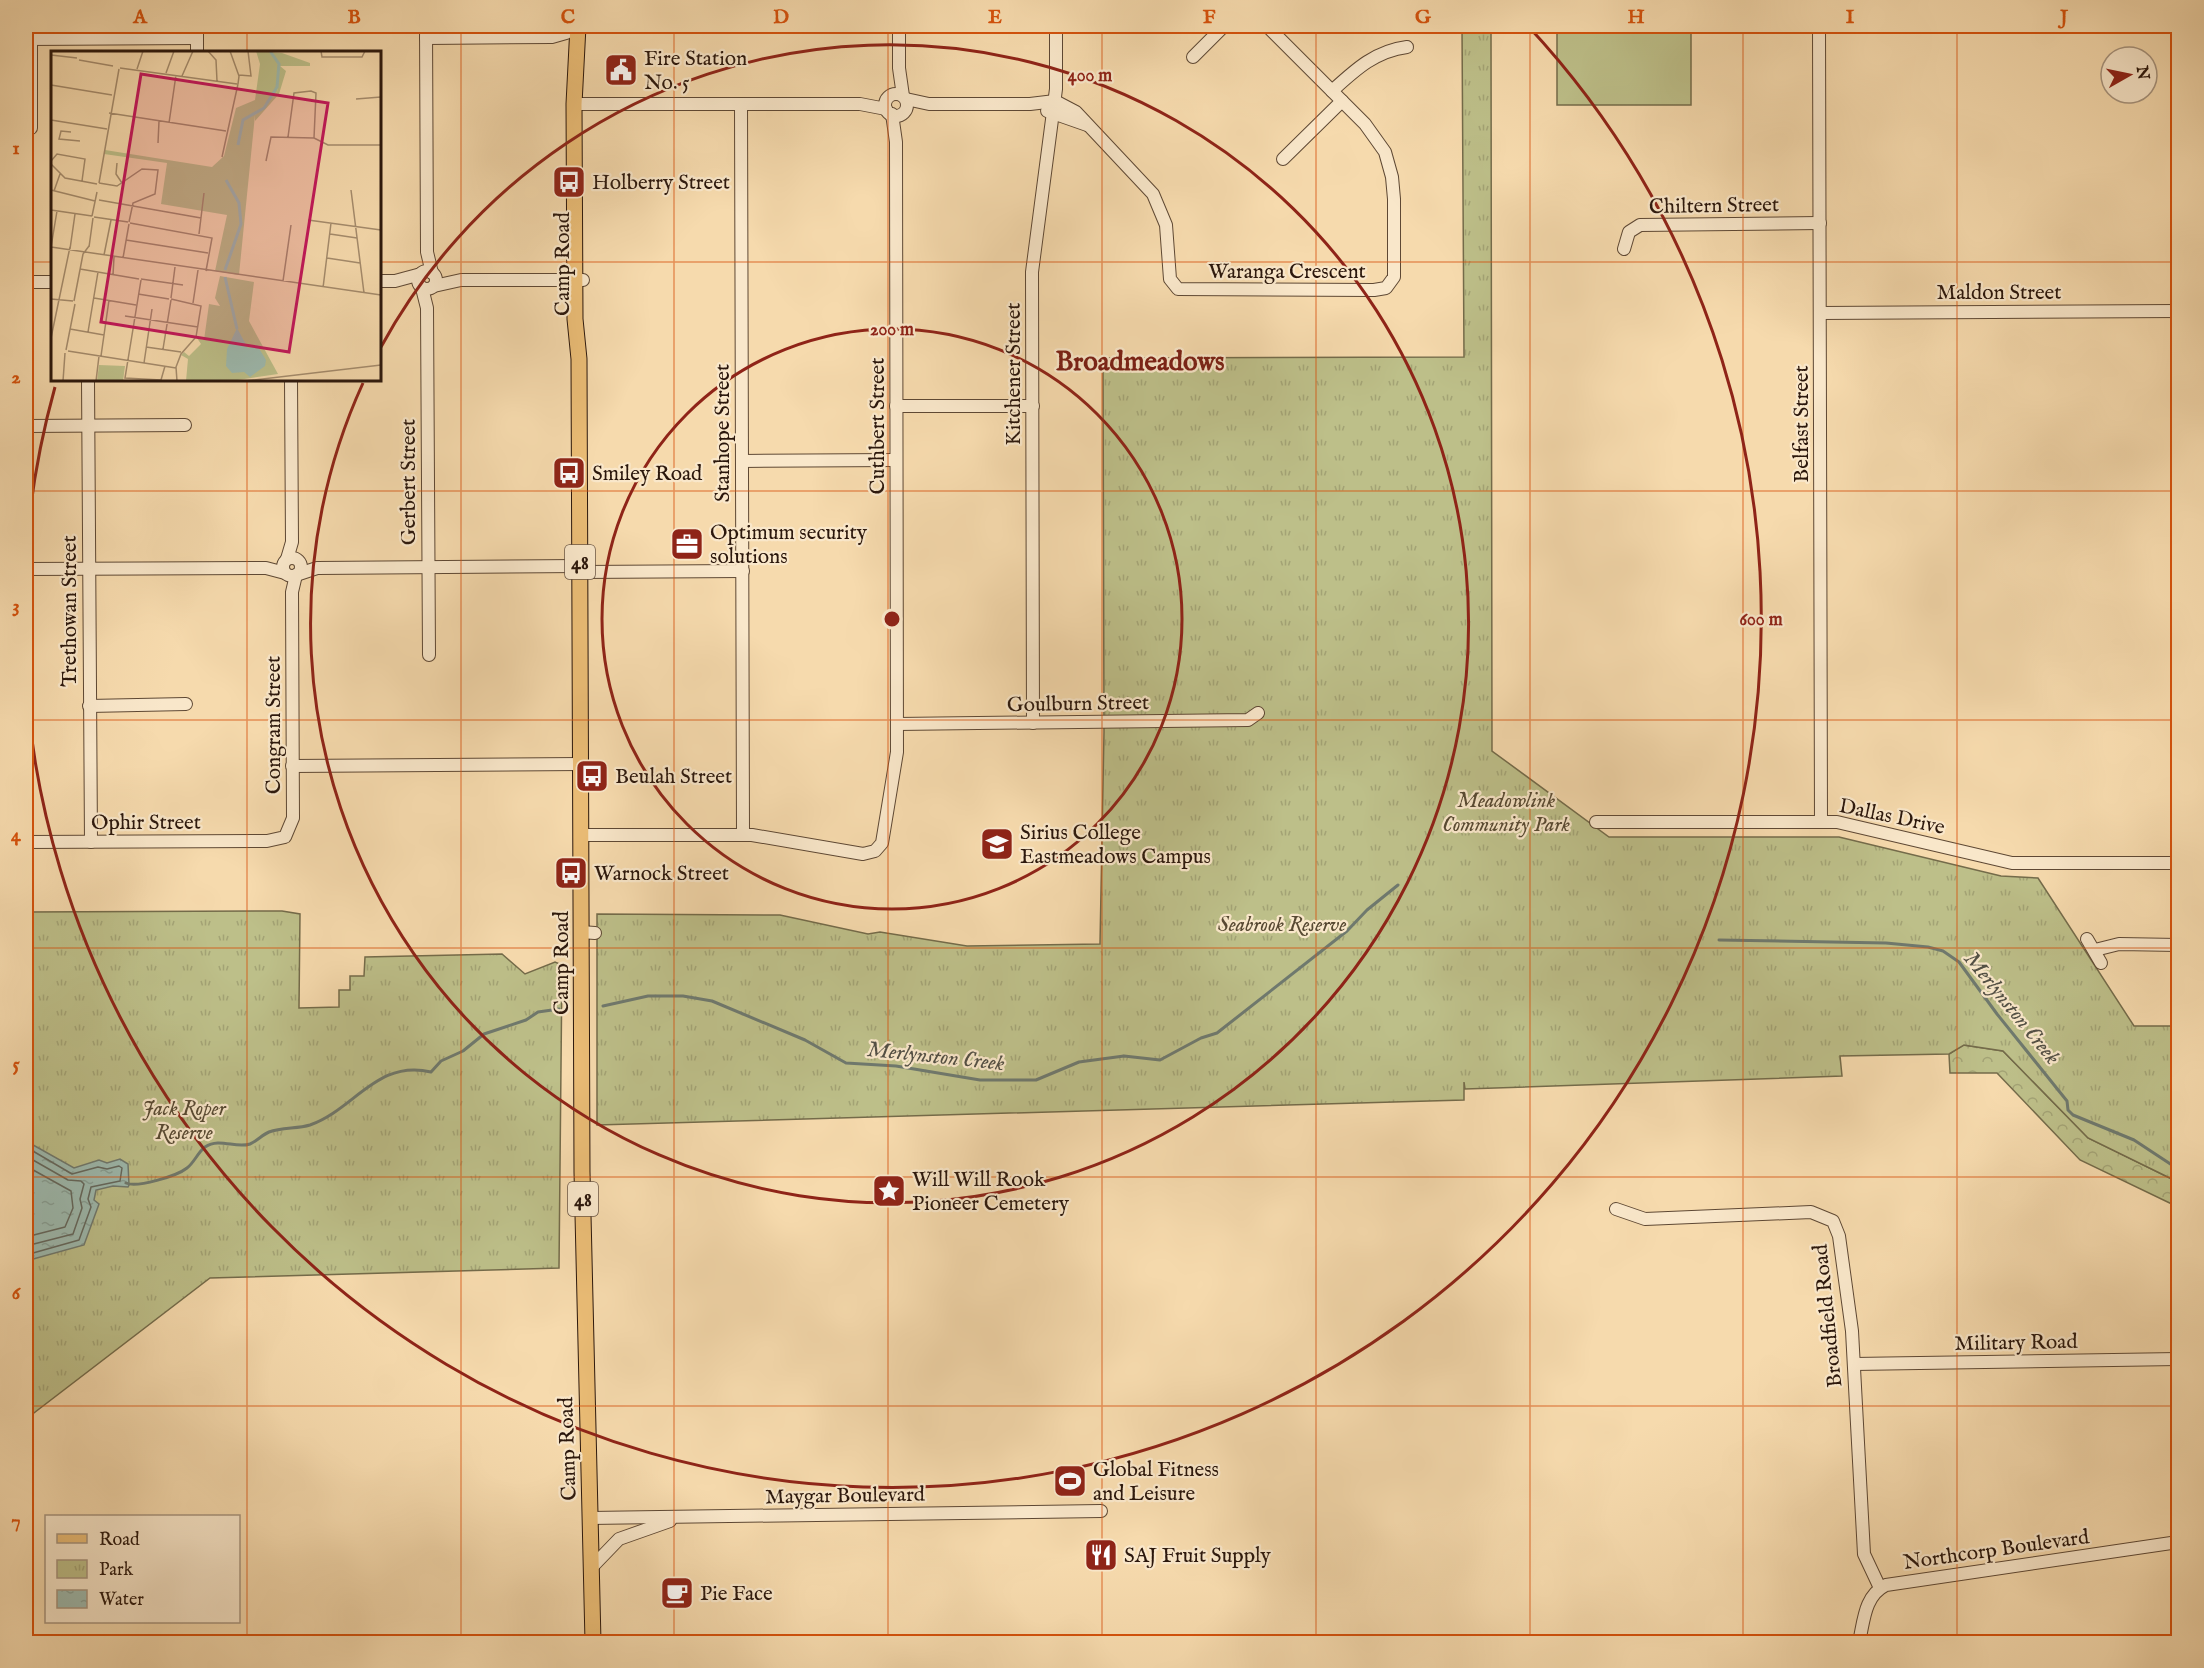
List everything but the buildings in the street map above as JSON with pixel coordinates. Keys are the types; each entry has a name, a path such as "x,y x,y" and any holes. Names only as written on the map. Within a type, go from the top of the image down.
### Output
{"main road":[{"name":"Camp Road","path":"578,26 575,50 578,104"},
{"name":"Camp Road","path":"578,26 581,835 588,932 585,1325 593,1642"}],"street":[{"path":"552,37 578,26"},
{"name":"Cuthbert Street","path":"743,835 855,853 875,851 884,836 895,774 897,724 896,142 898,26"},
{"name":"Kitchener Street","path":"1033,723 1032,272 1054,107 1056,26"},
{"path":"1193,57 1224,26"},
{"name":"Waranga Crescent","path":"897,104 1030,104 1054,107 1088,126 1139,177 1159,203 1168,234 1170,279 1178,289 1380,290 1390,285 1394,277 1392,177 1380,143 1342,101 1267,26"},
{"name":"Belfast Street","path":"1819,26 1821,822"},
{"path":"31,128 28,39 197,32 197,51"},
{"path":"426,32 552,37 566,41 575,50"},
{"name":"Gerbert Street","path":"426,32 429,655"},
{"path":"1332,91 1356,69 1377,55 1407,47"},
{"path":"1284,159 1342,101"},
{"path":"578,104 897,104"},
{"name":"Stanhope Street","path":"741,104 743,835"},
{"name":"Chiltern Street","path":"1624,249 1629,232 1640,225 1820,223"},
{"path":"381,281 579,280"},
{"path":"26,282 51,282"},
{"name":"Maldon Street","path":"1820,313 2178,311"},
{"name":"Trethowan Street","path":"88,381 91,842"},
{"name":"Congram Street","path":"267,841 285,837 292,824 291,381"},
{"path":"896,406 1033,406"},
{"path":"26,426 185,425"},
{"path":"742,461 896,460"},
{"path":"26,569 292,567 743,571"},
{"path":"89,705 186,704"},
{"name":"Goulburn Street","path":"897,724 1248,720 1258,713"},
{"path":"292,766 581,764"},
{"name":"Dallas Drive","path":"1596,822 1850,824 2012,863 2178,863"},
{"path":"581,835 743,835"},
{"name":"Ophir Street","path":"26,842 267,841"},
{"path":"2087,939 2101,963"},
{"path":"2095,950 2119,944 2178,945"},
{"name":"Broadfield Road","path":"1616,1209 1645,1220 1811,1212 1826,1216 1833,1221 1839,1236 1854,1364 1864,1554 1880,1588"},
{"name":"Military Road","path":"1854,1364 2178,1359"},
{"name":"Maygar Boulevard","path":"590,1518 1101,1511"},
{"path":"592,1567 619,1539 650,1527 688,1517"},
{"name":"Northcorp Boulevard","path":"1859,1642 1868,1602 1880,1588 1895,1583 2178,1542"}],"green space":[{"name":"Seabrook Reserve","path":"1462,26 1491,26 1492,751 1609,837 1839,837 2001,876 2038,878 2134,1026 2178,1026 2178,1182 2088,1138 2003,1051 1964,1045 1949,1054 1840,1056 1842,1076 1465,1089 1464,1082 1464,1100 597,1125 597,914 780,915 868,934 880,932 967,946 1100,944 1104,732 1103,358 1464,357"},
{"path":"1557,26 1691,26 1691,105 1557,105"},
{"name":"Jack Roper Reserve","path":"282,911 300,914 299,1008 339,1007 339,990 350,990 350,976 364,976 365,957 502,954 525,974 555,962 562,965 559,1268 210,1278 26,1419 26,912"},
{"path":"1963,1045 2003,1051 2088,1138 2178,1182 2178,1207 2080,1160 1997,1073 1950,1073 1949,1054"}],"water":[{"path":"26,1141 74,1168 99,1160 107,1163 120,1159 128,1164 129,1185 128,1187 113,1186 96,1190 94,1200 99,1204 84,1245 26,1261"}],"waterway":[{"name":"Merlynston Creek","path":"603,1006 648,996 683,996 712,1001 805,1040 846,1063 896,1066 980,1080 1036,1080 1079,1062 1124,1056 1160,1060 1201,1038 1217,1033 1347,931 1367,910 1398,885"},
{"name":"Merlynston Creek","path":"1719,940 1886,943 1928,947 1943,951 1959,962 1997,1014 2067,1101 2068,1110 2073,1115 2134,1140 2178,1169"},
{"name":"Merlynston Creek","path":"126,1183 147,1183 182,1171 205,1147 211,1144 250,1144 274,1130 310,1125 326,1118 381,1079 412,1070 431,1072 441,1061 463,1051 484,1034 526,1020 538,1012 559,1009"}],"place":[{"name":"Fire Station No. 5","path":"621,70"},
{"name":"Holberry Street","path":"569,182"},
{"name":"Smiley Road","path":"569,473"},
{"name":"Optimum security solutions","path":"687,544"},
{"name":"Beulah Street","path":"592,776"},
{"name":"Sirius College Eastmeadows Campus","path":"997,844"},
{"name":"Warnock Street","path":"571,873"},
{"name":"Will Will Rook Pioneer Cemetery","path":"889,1191"},
{"name":"Global Fitness and Leisure","path":"1070,1481"},
{"name":"SAJ Fruit Supply","path":"1101,1555"},
{"name":"Pie Face","path":"677,1593"}],"district":[{"name":"Broadmeadows","path":"1140,361"}],"park label":[{"name":"Meadowlink Community Park","path":"1506,812"}]}
